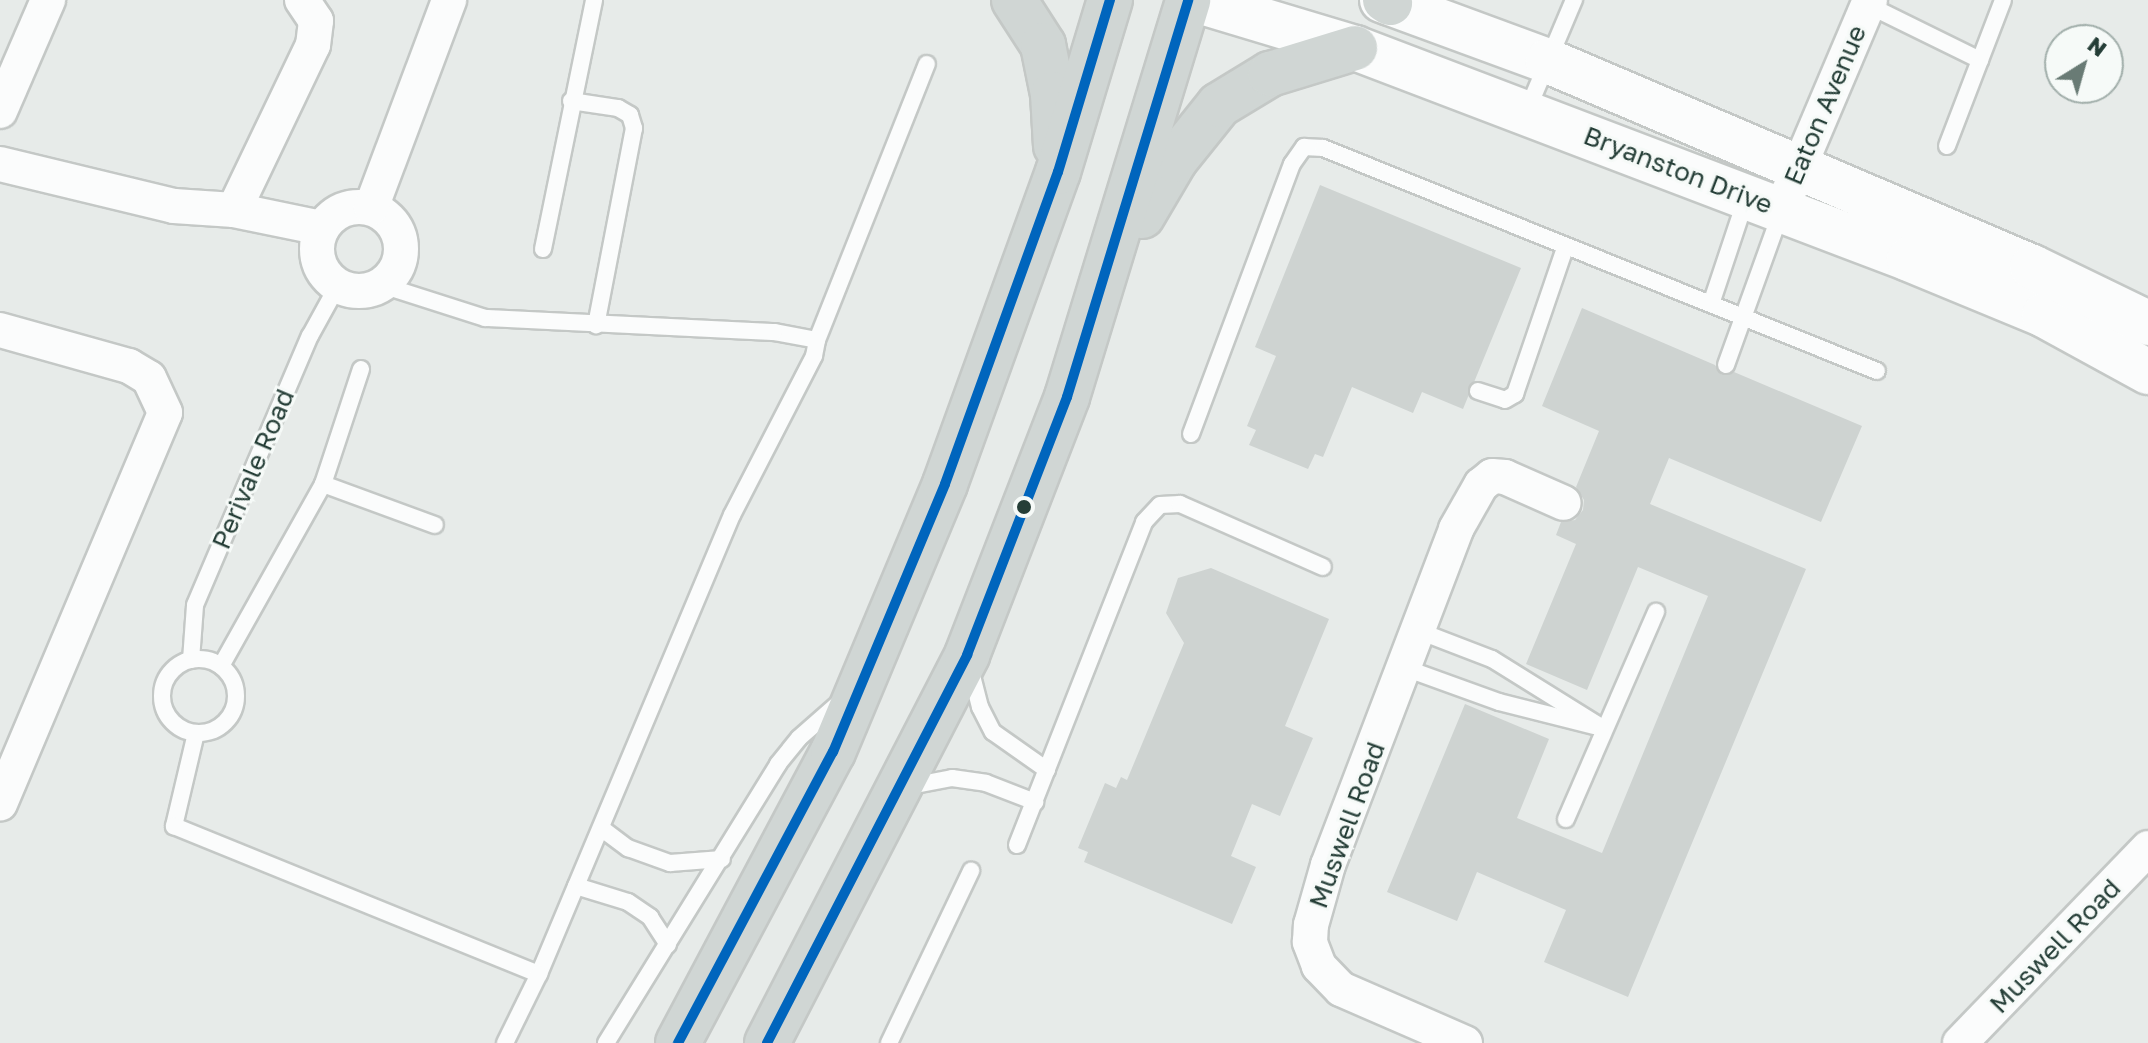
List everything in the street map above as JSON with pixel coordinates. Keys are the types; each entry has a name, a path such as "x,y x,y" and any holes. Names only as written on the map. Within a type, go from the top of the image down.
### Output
{"main road":[{"path":"1014,0 1043,45 1053,94 1058,172"},
{"path":"678,1043 783,851 833,752 856,690 945,484 1058,172 1110,0"},
{"path":"776,1036 967,655 1041,469 1106,281 1188,0"},
{"name":"Bryanston Drive","path":"1195,0 1355,48 1527,111 2044,315 2148,372"},
{"name":"Bryanston Drive","path":"1386,1 1548,61 1798,167 2148,323"},
{"path":"1106,281 1175,160 1219,105 1270,74 1355,48"}],"street":[{"path":"0,111 48,0"},
{"path":"234,210 313,45 316,21 302,0"},
{"path":"371,208 449,0"},
{"name":"Eaton Avenue","path":"1764,204 1798,167 1869,2"},
{"path":"0,164 174,206 234,210 322,228"},
{"path":"371,208 384,214 399,237 399,264 382,285 356,291 338,285 321,269 317,256 322,228 343,209 371,208"},
{"path":"0,330 129,366 149,378 165,413 0,804"},
{"name":"Muswell Road","path":"1465,1043 1341,989 1319,966 1310,942 1328,865 1456,529 1492,476 1505,477 1564,503"},
{"name":"Muswell Road","path":"1960,1043 2148,848"}],"lane":[{"path":"543,249 594,0"},
{"path":"1527,111 1574,0"},
{"path":"1947,146 2003,0"},
{"path":"1869,2 1980,60"},
{"path":"505,1043 539,974 732,515 814,356 817,340 927,64"},
{"path":"571,101 618,108 630,115 634,128 596,325"},
{"path":"1191,434 1292,164 1304,147 1323,148 1565,248 1877,371"},
{"path":"1711,304 1764,204"},
{"path":"1726,365 1744,317 1764,204"},
{"path":"1478,391 1505,400 1515,394 1565,248"},
{"name":"Perivale Road","path":"191,660 195,605 310,336 338,285"},
{"path":"382,285 485,318 774,332 817,340"},
{"path":"221,666 323,484 361,369"},
{"path":"323,484 435,525"},
{"path":"1017,845 1144,522 1160,505 1180,504 1323,567"},
{"path":"1566,819 1656,612"},
{"path":"1419,631 1492,659 1603,728"},
{"path":"967,655 980,707 993,732 1047,770"},
{"path":"191,660 221,666 235,685 234,709 219,728 196,733 175,724 163,702 167,678 191,660"},
{"path":"1405,668 1499,702 1603,728"},
{"path":"606,1043 799,738 856,690"},
{"path":"196,733 174,826 539,974"},
{"path":"901,789 952,778 986,783 1035,802"},
{"path":"601,828 628,848 670,863 722,859"},
{"path":"889,1043 971,871"},
{"path":"576,886 628,902 650,917 668,945"}],"building":[{"path":"1320,185 1521,268 1463,409 1422,392 1413,413 1352,387 1323,457 1315,454 1308,469 1249,445 1256,430 1247,426 1276,356 1255,347"},
{"path":"1582,308 1715,365 1722,375 1734,372 1862,426 1821,522 1669,458 1650,504 1806,569 1628,997 1544,962 1566,910 1477,872 1457,921 1387,892 1465,704 1549,739 1517,818 1602,853 1708,596 1638,567 1587,690 1526,664 1576,544 1556,535 1561,522 1575,520 1583,510 1584,500 1576,487 1599,431 1542,406"},
{"path":"1211,568 1329,619 1285,726 1313,738 1280,816 1252,804 1231,856 1256,867 1232,924 1084,862 1088,852 1078,848 1105,783 1116,788 1121,777 1127,780 1184,643 1166,613 1178,578"}],"transit line":[{"path":"678,1043 833,752 945,484 1058,172 1110,0"},
{"path":"767,1043 967,655 1067,397 1188,0"}]}
